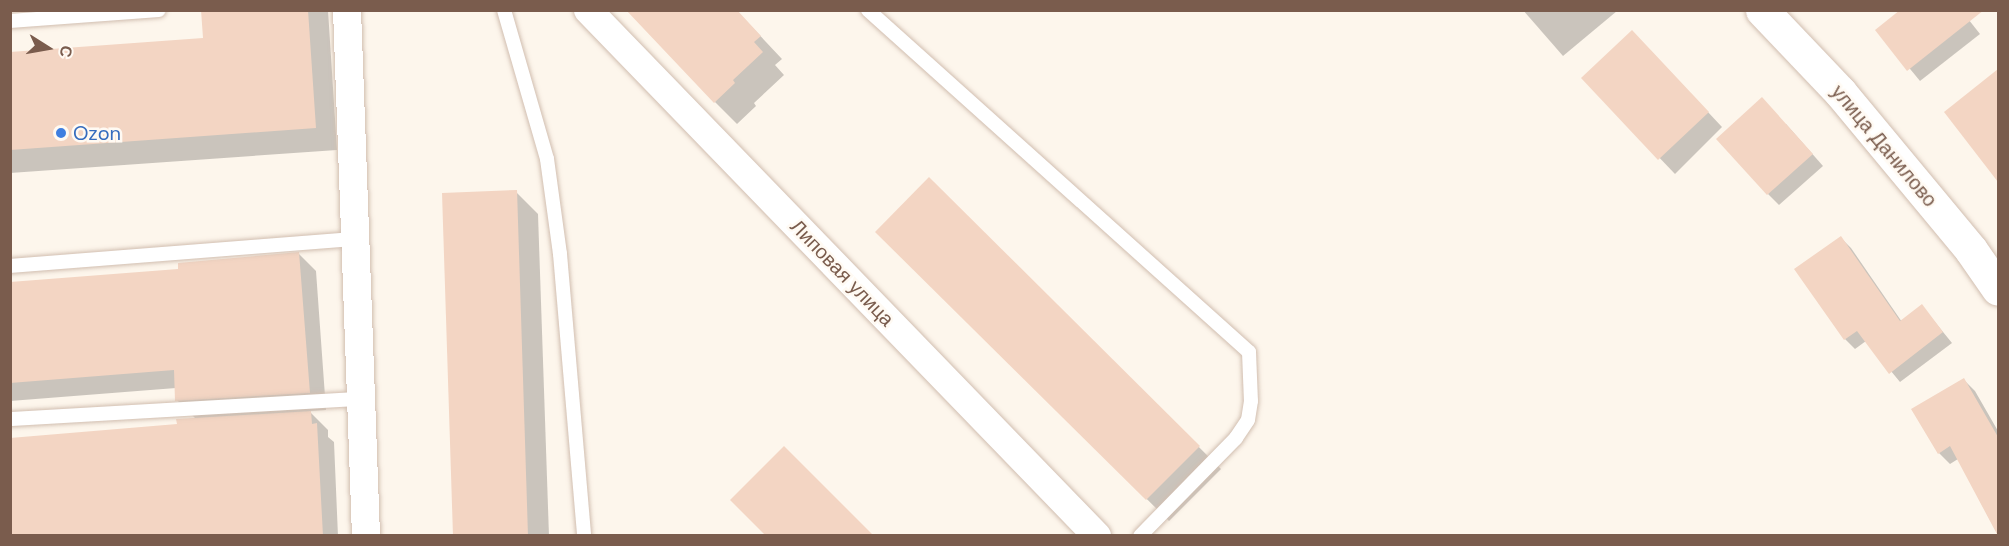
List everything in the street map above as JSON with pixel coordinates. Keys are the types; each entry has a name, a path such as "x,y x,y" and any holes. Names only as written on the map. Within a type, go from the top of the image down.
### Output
{"main road":[{"name":"улица Данилово","path":"1762,10 1840,92 1971,250 1998,289"}],"street":[{"path":"347,10 366,536"},
{"name":"Липовая улица","path":"588,10 1097,536"}],"lane":[{"path":"10,21 159,10"},
{"path":"504,10 547,159 560,254 584,536"},
{"path":"868,10 1249,352 1251,401 1248,420 1236,438 1140,536"},
{"path":"10,266 356,238"},
{"path":"10,419 362,399"}],"building":[{"path":"201,10 308,10 316,128 10,150 10,52 203,38"},
{"path":"626,10 737,10 761,36 754,42 763,52 733,80 735,83 714,103"},
{"path":"1900,10 1984,10 1907,71 1875,30"},
{"path":"1632,30 1709,112 1658,160 1581,78"},
{"path":"1998,69 1998,182 1944,112"},
{"path":"1762,97 1813,154 1767,195 1716,139"},
{"path":"929,177 1200,446 1146,500 875,232"},
{"path":"517,190 528,536 453,536 442,193"},
{"path":"1841,236 1900,321 1922,304 1943,332 1889,374 1857,331 1844,340 1794,269"},
{"path":"299,252 310,393 175,401 174,370 10,383 10,282 178,269 178,263"},
{"path":"1964,378 1998,437 1998,536 1950,446 1938,454 1911,409"},
{"path":"311,411 312,424 317,423 323,536 10,536 10,438 177,424 176,419"},
{"path":"784,446 874,536 766,536 730,500"}],"place":[{"name":"Ozon","path":"61,133"}]}
